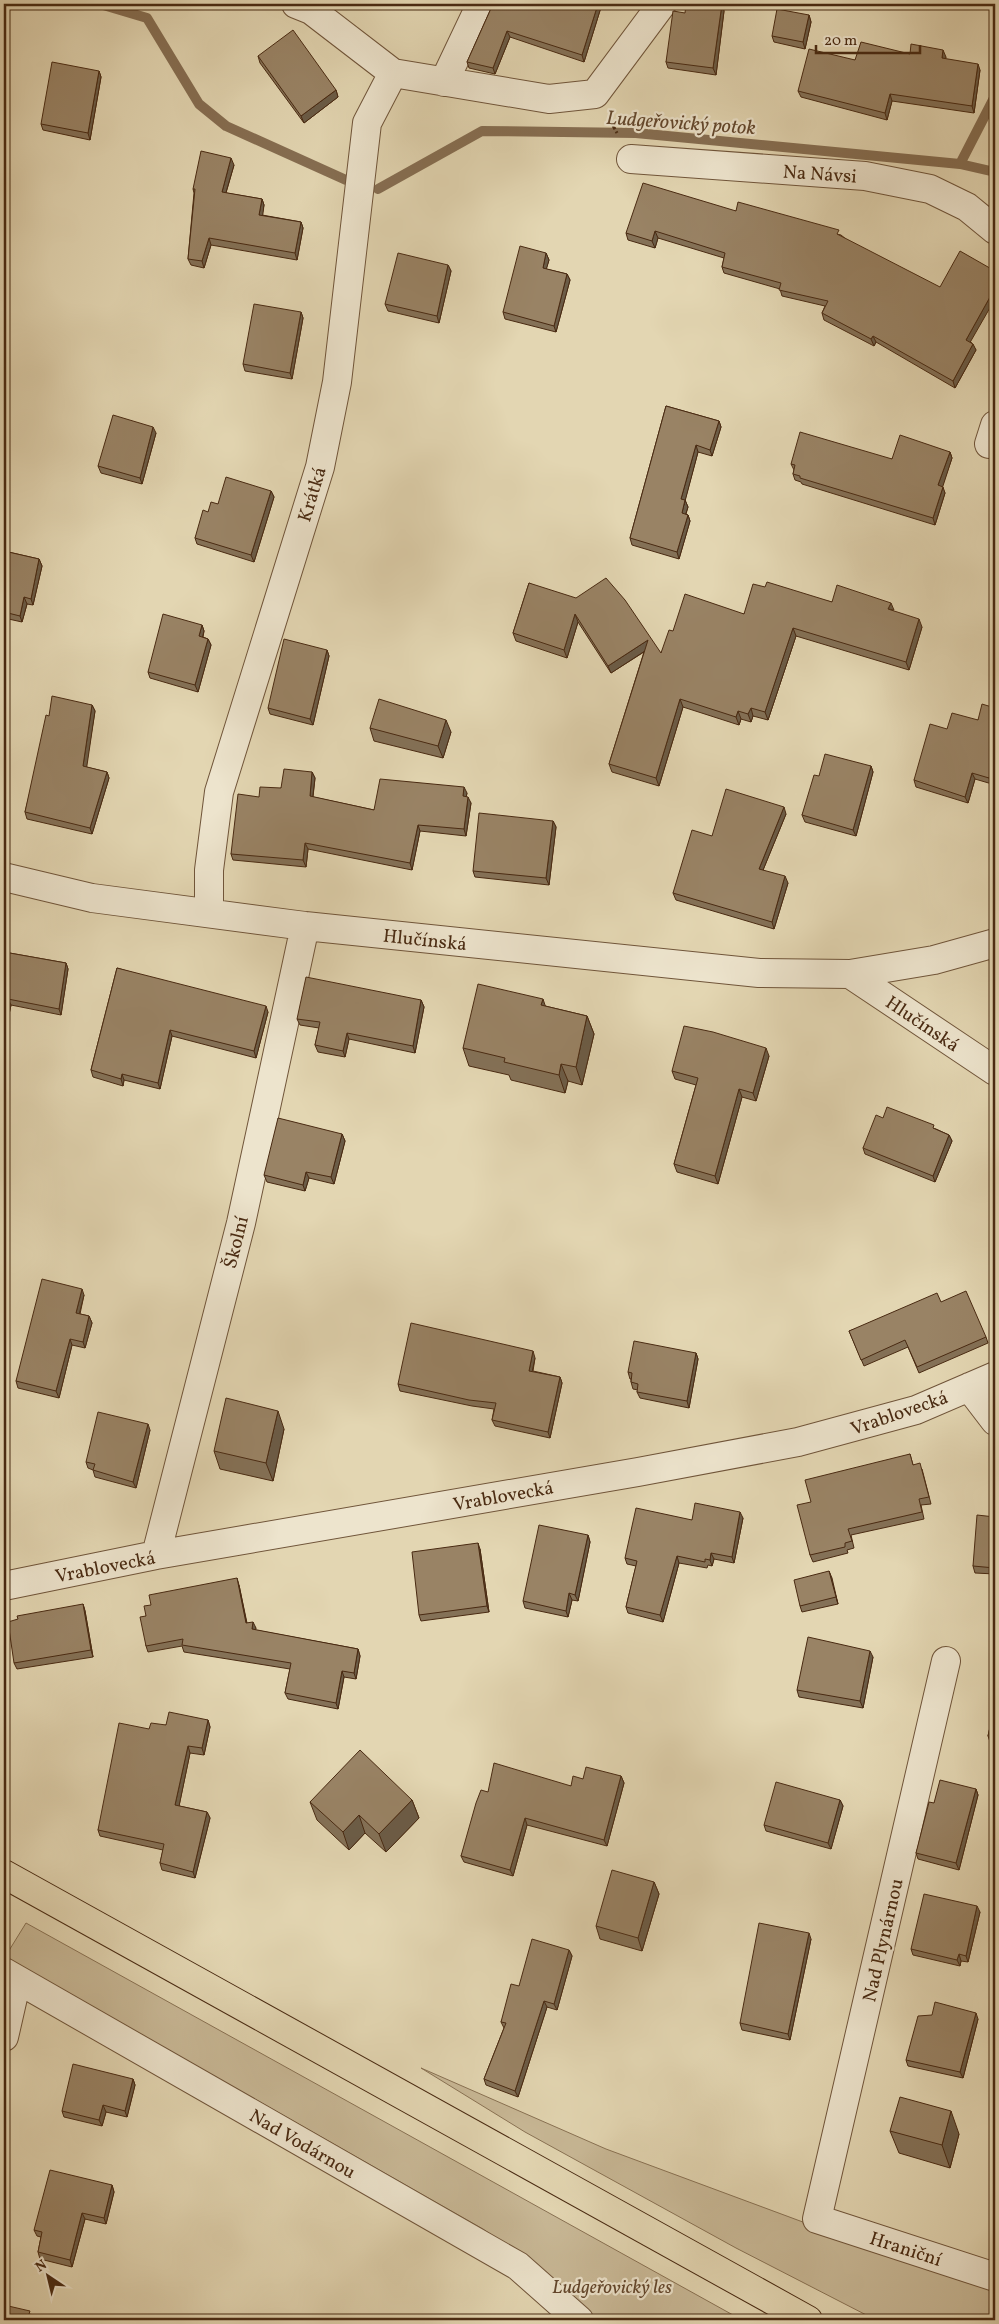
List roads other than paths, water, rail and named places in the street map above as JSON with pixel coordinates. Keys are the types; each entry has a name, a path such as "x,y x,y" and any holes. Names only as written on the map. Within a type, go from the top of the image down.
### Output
{"main road":[{"path":"4,1874 808,2320"}],"street":[{"path":"296,4 311,10 393,73 549,99 595,94 662,4"},
{"path":"444,82 482,4"},
{"name":"Krátká","path":"209,912 210,870 218,792 320,467 337,382 367,123 393,73"},
{"name":"Na Návsi","path":"631,159 865,176 930,189 967,207 995,230"},
{"name":"Hlučínská","path":"4,877 92,898 305,926 759,973 850,974 934,960 995,943"},
{"name":"Školní","path":"156,1555 240,1223 305,926"},
{"name":"Hlučínská","path":"850,974 995,1072"},
{"name":"Vrablovecká","path":"4,1586 156,1555 628,1474 798,1442 916,1410 995,1376"},
{"path":"969,1387 995,1421"},
{"name":"Nad Plynárnou","path":"817,2219 946,1661"},
{"name":"Nad Vodárnou","path":"4,2037 10,1976 518,2266 579,2320"},
{"name":"Hraniční","path":"817,2219 995,2277"}],"waterway":[{"name":"Ludgeřovický potok","path":"100,4 147,18 199,104 226,126 346,180"},
{"path":"960,164 995,96"},
{"name":"Ludgeřovický potok","path":"378,189 482,131 636,133 960,164 995,172"}],"park label":[{"name":"Ludgeřovický les","path":"612,2286"}]}
